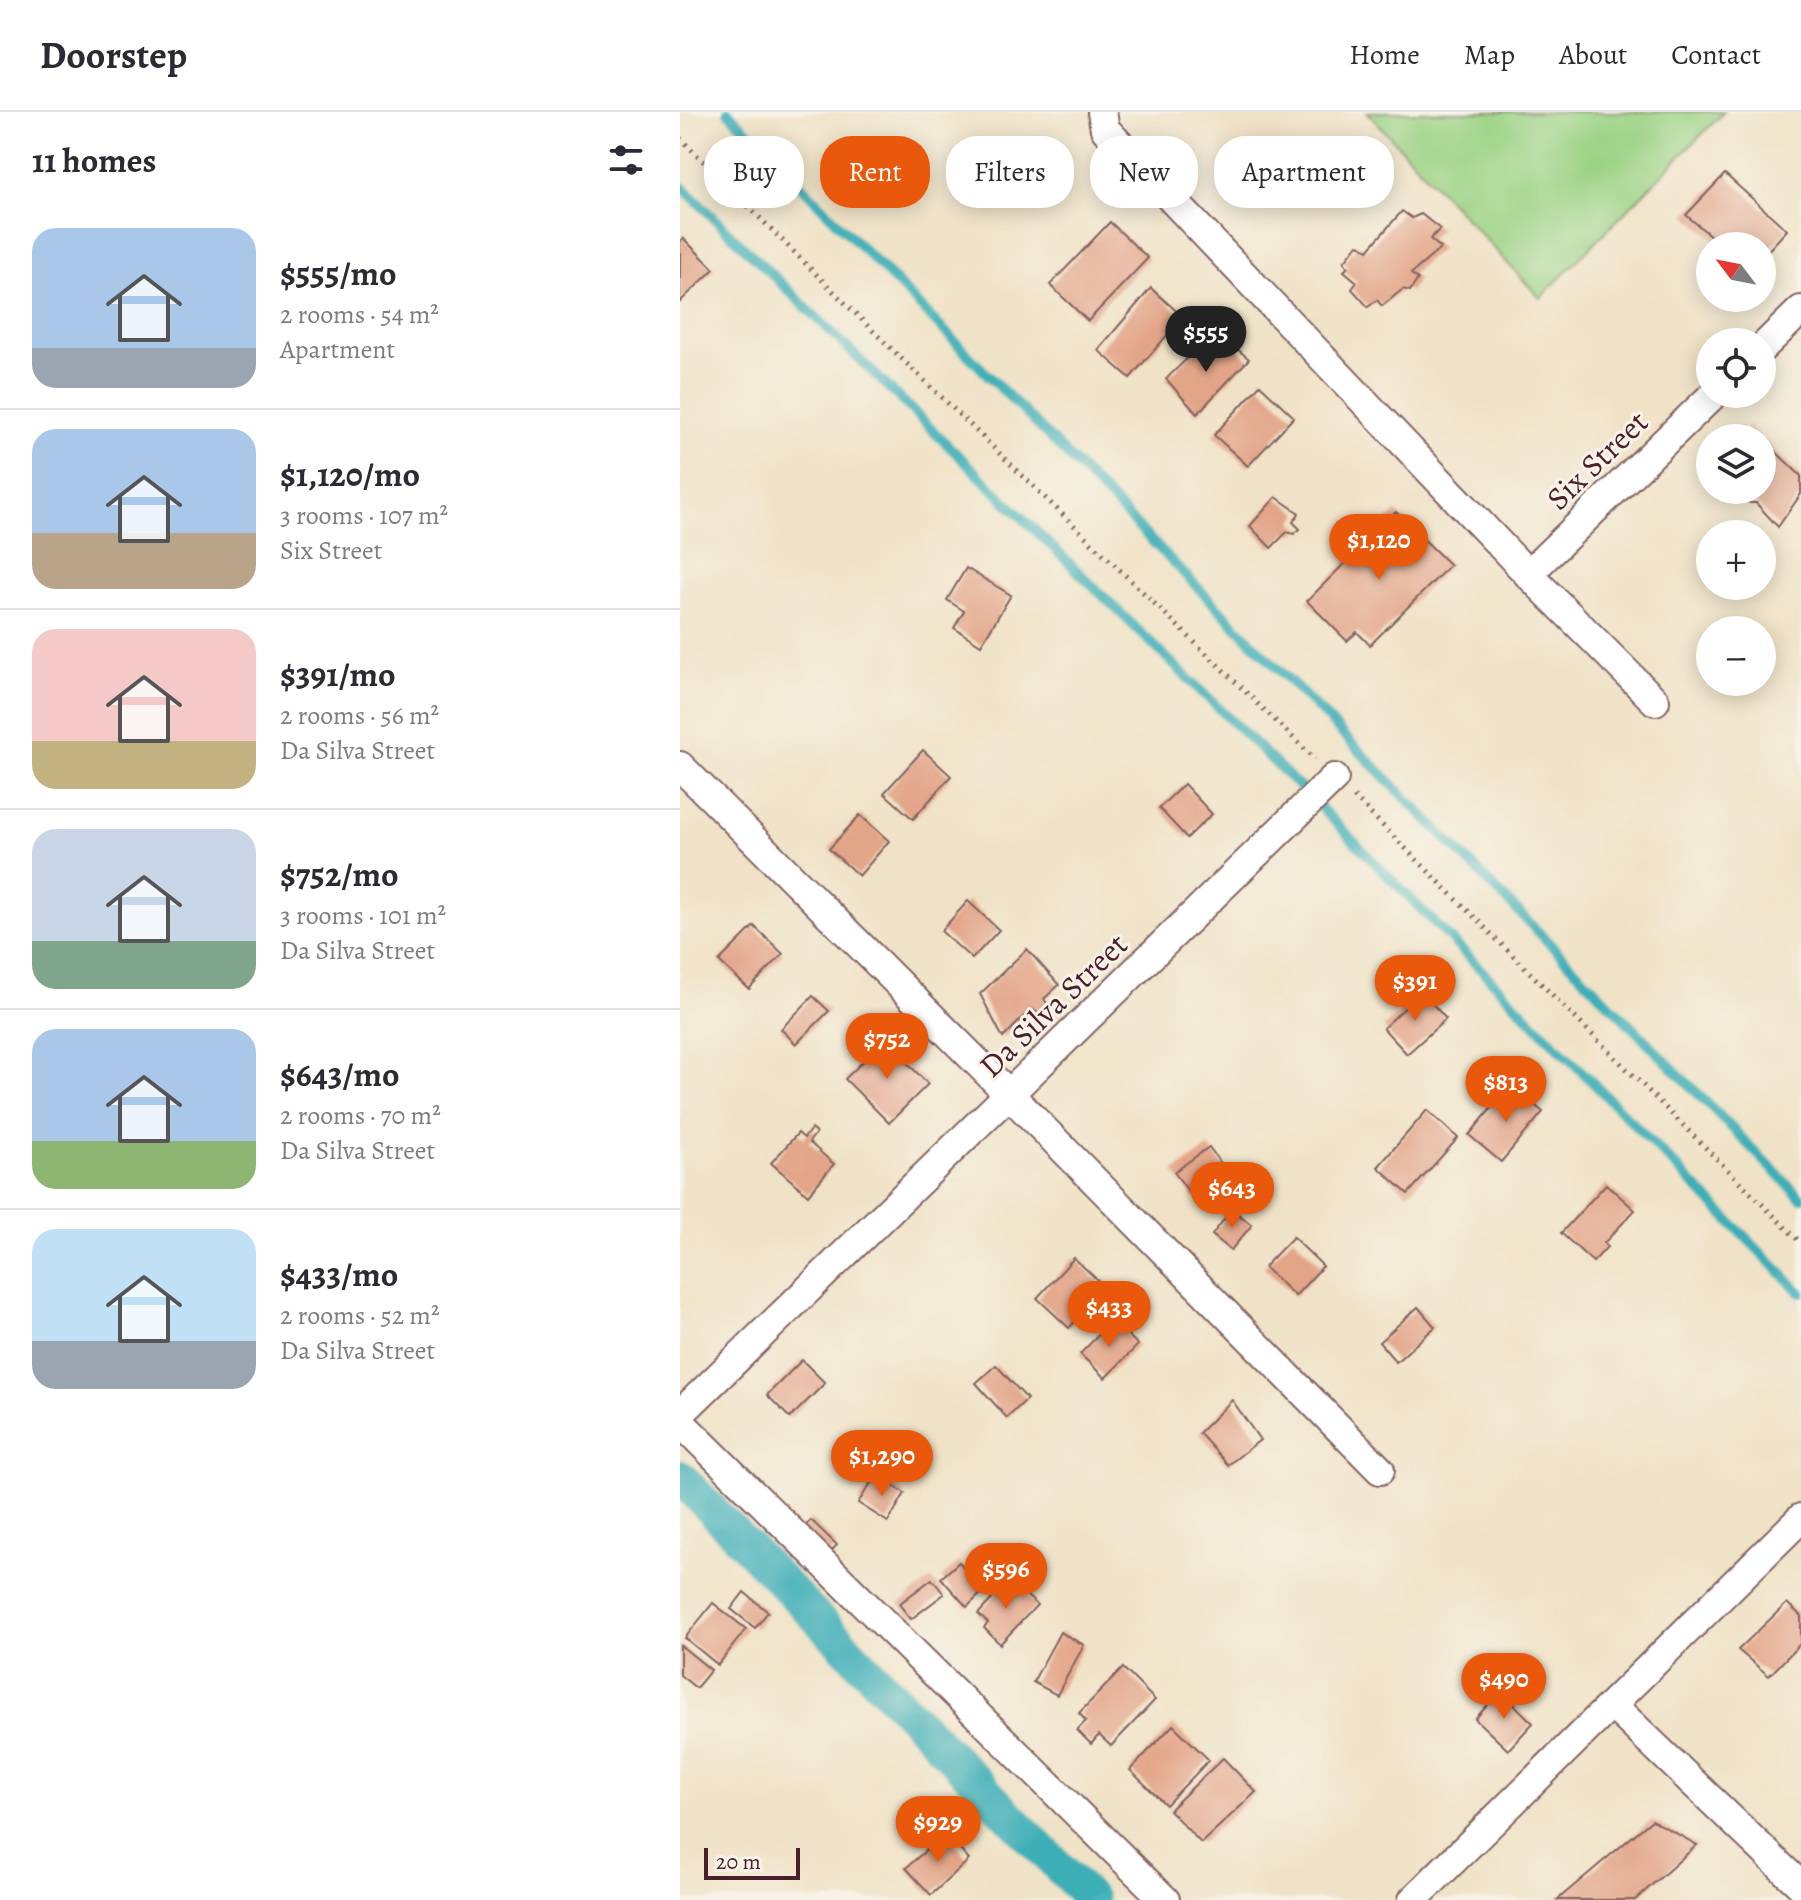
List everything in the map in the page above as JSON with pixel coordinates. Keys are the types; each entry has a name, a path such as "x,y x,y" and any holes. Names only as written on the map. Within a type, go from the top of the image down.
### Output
{"street":[{"path":"1102,112 1105,129 1528,574 1655,701"},
{"path":"1776,334 1801,310"},
{"name":"Six Street","path":"1528,574 1700,408"},
{"path":"680,766 1380,1470"},
{"name":"Da Silva Street","path":"680,1414 1334,778"},
{"path":"680,1422 1165,1900"},
{"path":"1413,1900 1801,1518"},
{"path":"1612,1705 1801,1886"}],"path":[{"path":"680,138 870,328 1334,778 1801,1243"}],"green space":[{"path":"1367,112 1724,112 1540,298 1394,141 1394,136 1389,136"}],"building":[{"path":"1725,174 1787,230 1776,242 1776,232 1706,232 1686,215"},
{"path":"1402,211 1412,218 1421,214 1440,229 1430,239 1441,248 1411,274 1418,279 1410,291 1403,289 1382,306 1377,300 1368,307 1352,289 1357,282 1344,271 1348,267 1344,262 1358,244 1368,250"},
{"path":"1110,222 1148,258 1088,321 1050,285"},
{"path":"683,238 714,269 680,302 680,241"},
{"path":"1151,288 1183,317 1130,378 1098,350"},
{"path":"1206,340 1218,349 1221,345 1228,353 1235,347 1249,359 1197,414 1166,379"},
{"path":"1260,385 1294,417 1248,466 1214,435"},
{"path":"1776,452 1801,476 1801,494 1778,527 1776,520 1772,520 1757,504 1776,504"},
{"path":"1276,497 1299,513 1293,522 1300,529 1294,534 1287,532 1271,548 1250,526"},
{"path":"1396,512 1450,565 1370,645 1357,632 1347,641 1307,601"},
{"path":"966,568 1011,595 981,645 954,628 964,611 947,600"},
{"path":"923,750 951,776 913,819 884,793"},
{"path":"1184,784 1212,814 1187,838 1159,808"},
{"path":"860,815 889,841 859,876 829,849"},
{"path":"968,901 999,930 972,959 941,931"},
{"path":"754,926 783,954 749,989 719,961"},
{"path":"1027,949 1059,985 1044,999 1050,1008 1040,1014 1031,1009 1003,1038 980,994"},
{"path":"1422,992 1446,1019 1407,1054 1383,1028"},
{"path":"813,996 829,1011 796,1044 781,1029"},
{"path":"885,1040 928,1084 889,1123 845,1079"},
{"path":"1511,1085 1543,1112 1501,1162 1469,1135"},
{"path":"1427,1110 1458,1138 1408,1194 1378,1167"},
{"path":"811,1129 816,1133 809,1142 834,1164 808,1195 771,1163 798,1133 804,1138"},
{"path":"1209,1147 1229,1174 1194,1199 1174,1172"},
{"path":"1606,1184 1635,1210 1604,1243 1607,1247 1593,1262 1561,1233"},
{"path":"1232,1209 1252,1225 1231,1250 1212,1235"},
{"path":"1293,1237 1323,1266 1295,1296 1264,1267"},
{"path":"1074,1258 1106,1288 1069,1328 1037,1298"},
{"path":"1418,1307 1435,1327 1396,1362 1379,1342"},
{"path":"1113,1320 1138,1345 1105,1378 1080,1354"},
{"path":"802,1360 825,1383 790,1418 767,1395"},
{"path":"996,1365 1027,1399 1007,1418 976,1383"},
{"path":"1232,1400 1260,1440 1228,1465 1199,1433"},
{"path":"876,1475 905,1493 888,1522 858,1503"},
{"path":"811,1520 837,1545 820,1563 794,1537"},
{"path":"959,1562 985,1590 967,1607 941,1578"},
{"path":"932,1579 944,1594 911,1619 899,1604"},
{"path":"1010,1580 1037,1605 1000,1644 984,1628 988,1623 978,1614"},
{"path":"744,1592 768,1612 755,1628 731,1609"},
{"path":"713,1603 746,1629 718,1665 685,1638"},
{"path":"1787,1603 1801,1616 1801,1643 1769,1676 1738,1650"},
{"path":"1060,1632 1084,1645 1057,1695 1033,1682"},
{"path":"680,1645 711,1670 696,1688 680,1675"},
{"path":"1123,1668 1155,1700 1111,1746 1099,1735 1091,1744 1077,1730 1086,1721 1079,1713"},
{"path":"1500,1691 1533,1723 1508,1750 1475,1719"},
{"path":"1173,1725 1209,1760 1166,1805 1130,1770"},
{"path":"1223,1758 1256,1792 1201,1843 1169,1810"},
{"path":"1652,1820 1697,1845 1635,1900 1557,1900"},
{"path":"945,1833 969,1860 931,1895 906,1868"}],"waterway":[{"path":"728,112 1801,1198"},
{"path":"680,185 1312,799 1801,1293"},
{"path":"680,1477 1091,1900"}]}
